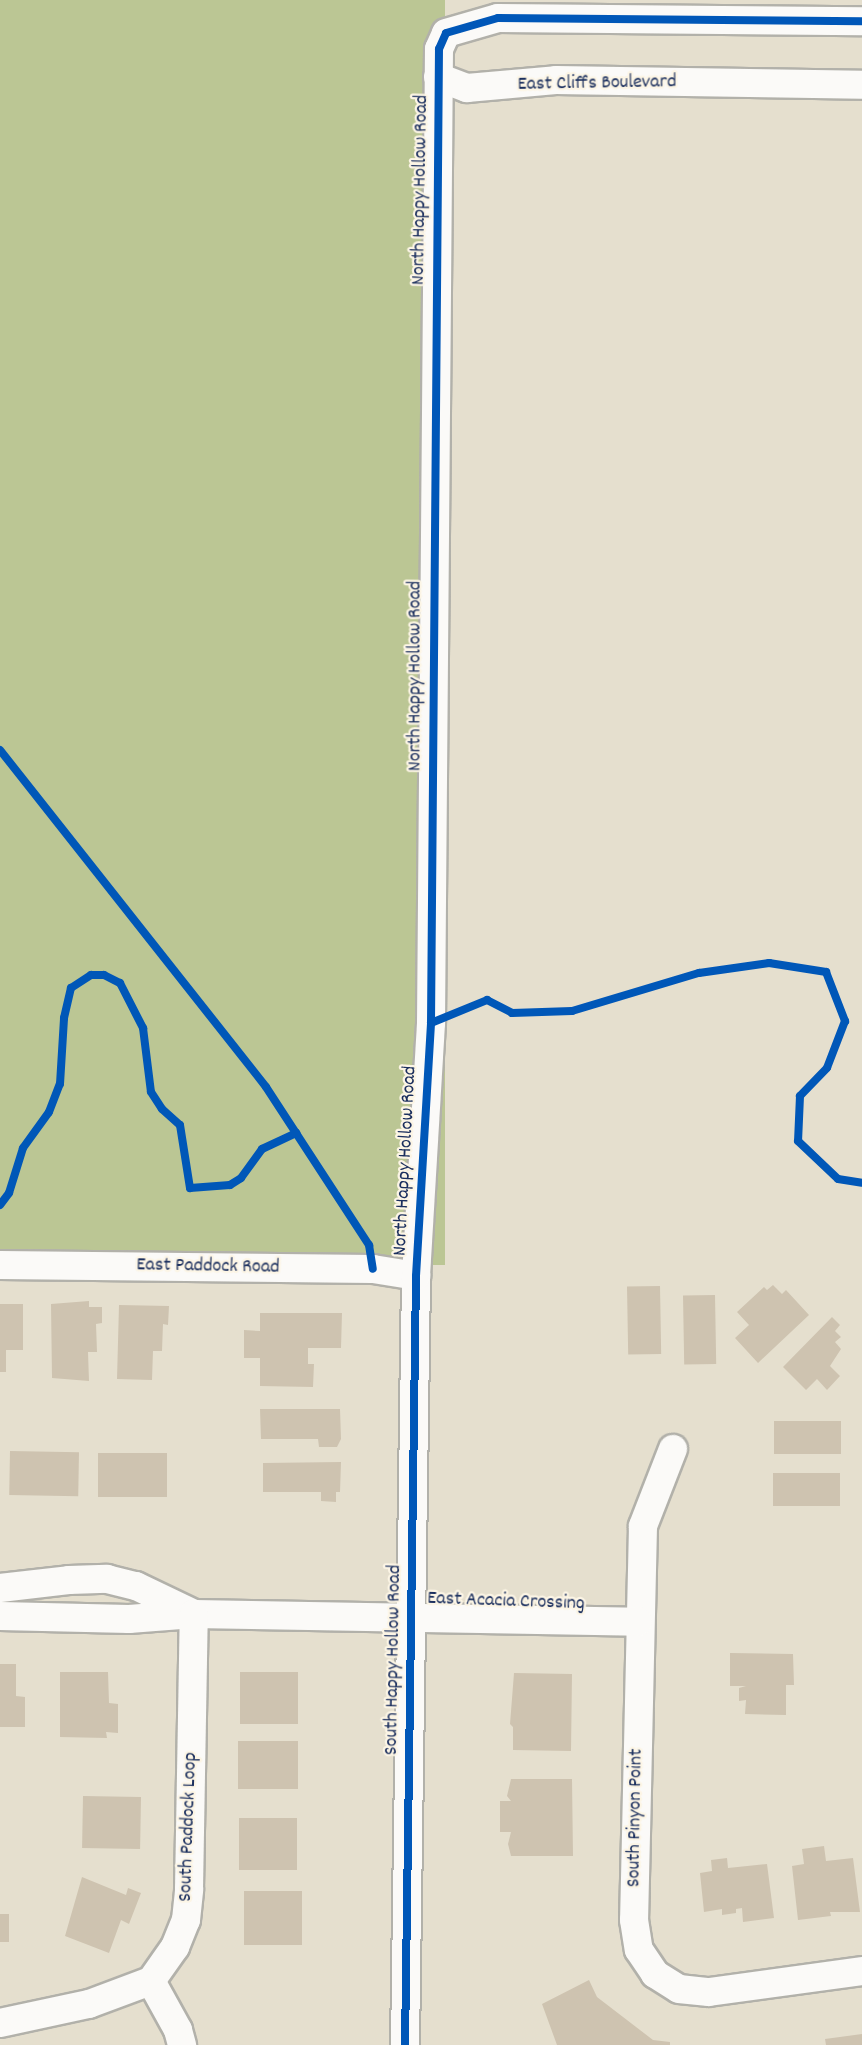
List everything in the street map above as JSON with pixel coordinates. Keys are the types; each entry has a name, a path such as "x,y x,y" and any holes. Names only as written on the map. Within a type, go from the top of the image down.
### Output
{"street":[{"path":"438,77 439,49 446,33 498,18 862,21"},
{"name":"East Cliffs Boulevard","path":"438,77 467,88 556,80 862,85"},
{"name":"North Happy Hollow Road","path":"416,1276 431,1023 438,77"},
{"name":"East Paddock Road","path":"0,1265 373,1269 416,1276"},
{"name":"South Happy Hollow Road","path":"405,2045 416,1276"},
{"name":"South Pinyon Point","path":"673,1449 643,1526 638,1622 634,1920 639,1950 655,1974 679,1989 709,1992 862,1971"},
{"name":"East Acacia Crossing","path":"0,1588 69,1580 107,1579 136,1586 194,1614"},
{"name":"East Acacia Crossing","path":"0,1616 129,1619 194,1614 411,1616 638,1622"},
{"name":"South Paddock Loop","path":"151,1981 175,1947 186,1920 194,1614"},
{"path":"0,2023 89,2004 151,1981 178,2030 182,2045"}],"green space":[{"path":"0,0 445,0 445,1265 0,1265"}],"building":[{"path":"773,1285 782,1294 786,1290 809,1315 758,1363 735,1338 749,1325 737,1312 764,1287 767,1290"},
{"path":"660,1286 661,1354 628,1355 627,1287"},
{"path":"715,1295 716,1364 684,1365 683,1296"},
{"path":"89,1301 89,1307 102,1307 102,1323 96,1324 97,1352 88,1352 89,1381 52,1378 51,1304"},
{"path":"0,1304 23,1304 23,1350 6,1350 6,1372 0,1372"},
{"path":"119,1305 169,1306 168,1325 163,1324 162,1351 153,1351 152,1380 117,1379"},
{"path":"260,1313 342,1313 341,1348 308,1348 308,1364 314,1364 313,1387 260,1386 260,1358 244,1358 244,1330 260,1331"},
{"path":"832,1317 840,1325 835,1331 841,1337 835,1342 841,1349 830,1366 840,1376 827,1390 817,1379 806,1390 783,1367"},
{"path":"260,1409 340,1409 341,1439 337,1447 319,1447 318,1439 261,1439"},
{"path":"774,1421 841,1421 841,1454 774,1454"},
{"path":"10,1451 79,1452 78,1496 9,1495"},
{"path":"98,1453 167,1453 167,1497 98,1497"},
{"path":"341,1462 340,1492 336,1492 336,1502 321,1501 321,1492 263,1492 263,1463"},
{"path":"773,1473 840,1473 840,1506 773,1506"},
{"path":"730,1653 793,1654 794,1685 786,1685 786,1715 745,1714 746,1700 739,1701 739,1688 746,1686 730,1686"},
{"path":"0,1664 16,1664 16,1696 25,1697 25,1727 0,1727"},
{"path":"60,1672 108,1672 109,1703 118,1704 118,1733 106,1732 107,1738 60,1737"},
{"path":"240,1672 298,1672 298,1724 240,1724"},
{"path":"514,1673 572,1674 571,1751 513,1750 513,1727 510,1724"},
{"path":"238,1741 298,1741 298,1789 238,1789"},
{"path":"511,1779 572,1779 573,1856 511,1856 508,1844 511,1832 500,1832 500,1801 511,1801 507,1796"},
{"path":"83,1796 141,1797 140,1849 82,1848"},
{"path":"239,1818 297,1818 297,1870 239,1870"},
{"path":"824,1846 826,1861 853,1858 860,1912 830,1912 831,1916 798,1920 792,1866 804,1864 802,1849"},
{"path":"727,1858 728,1868 767,1864 774,1918 743,1922 742,1908 736,1909 736,1913 722,1915 722,1909 704,1912 700,1873 712,1871 711,1860"},
{"path":"82,1877 126,1895 128,1888 141,1893 129,1924 121,1920 109,1953 65,1936"},
{"path":"244,1891 302,1891 302,1945 244,1945"},
{"path":"0,1914 9,1914 9,1942 0,1942"},
{"path":"589,1980 597,1997 653,2040 670,2042 670,2045 557,2045 542,2004"},
{"path":"862,2034 862,2045 826,2045 825,2039"}],"cycle path":[{"path":"405,2045 416,1276 431,1023 439,49 446,33 498,18 862,21"},
{"path":"0,750 266,1087 369,1245 373,1269"},
{"path":"431,1023 487,1000 512,1013 572,1011 699,973 769,963 826,972 845,1021 827,1068 800,1096 798,1141 838,1179 862,1183"},
{"path":"0,1205 9,1193 23,1148 49,1112 60,1084 64,1018 71,988 91,975 104,975 120,983 143,1028 151,1092 162,1109 180,1125 190,1188 230,1185 241,1178 262,1149 296,1133"}]}
